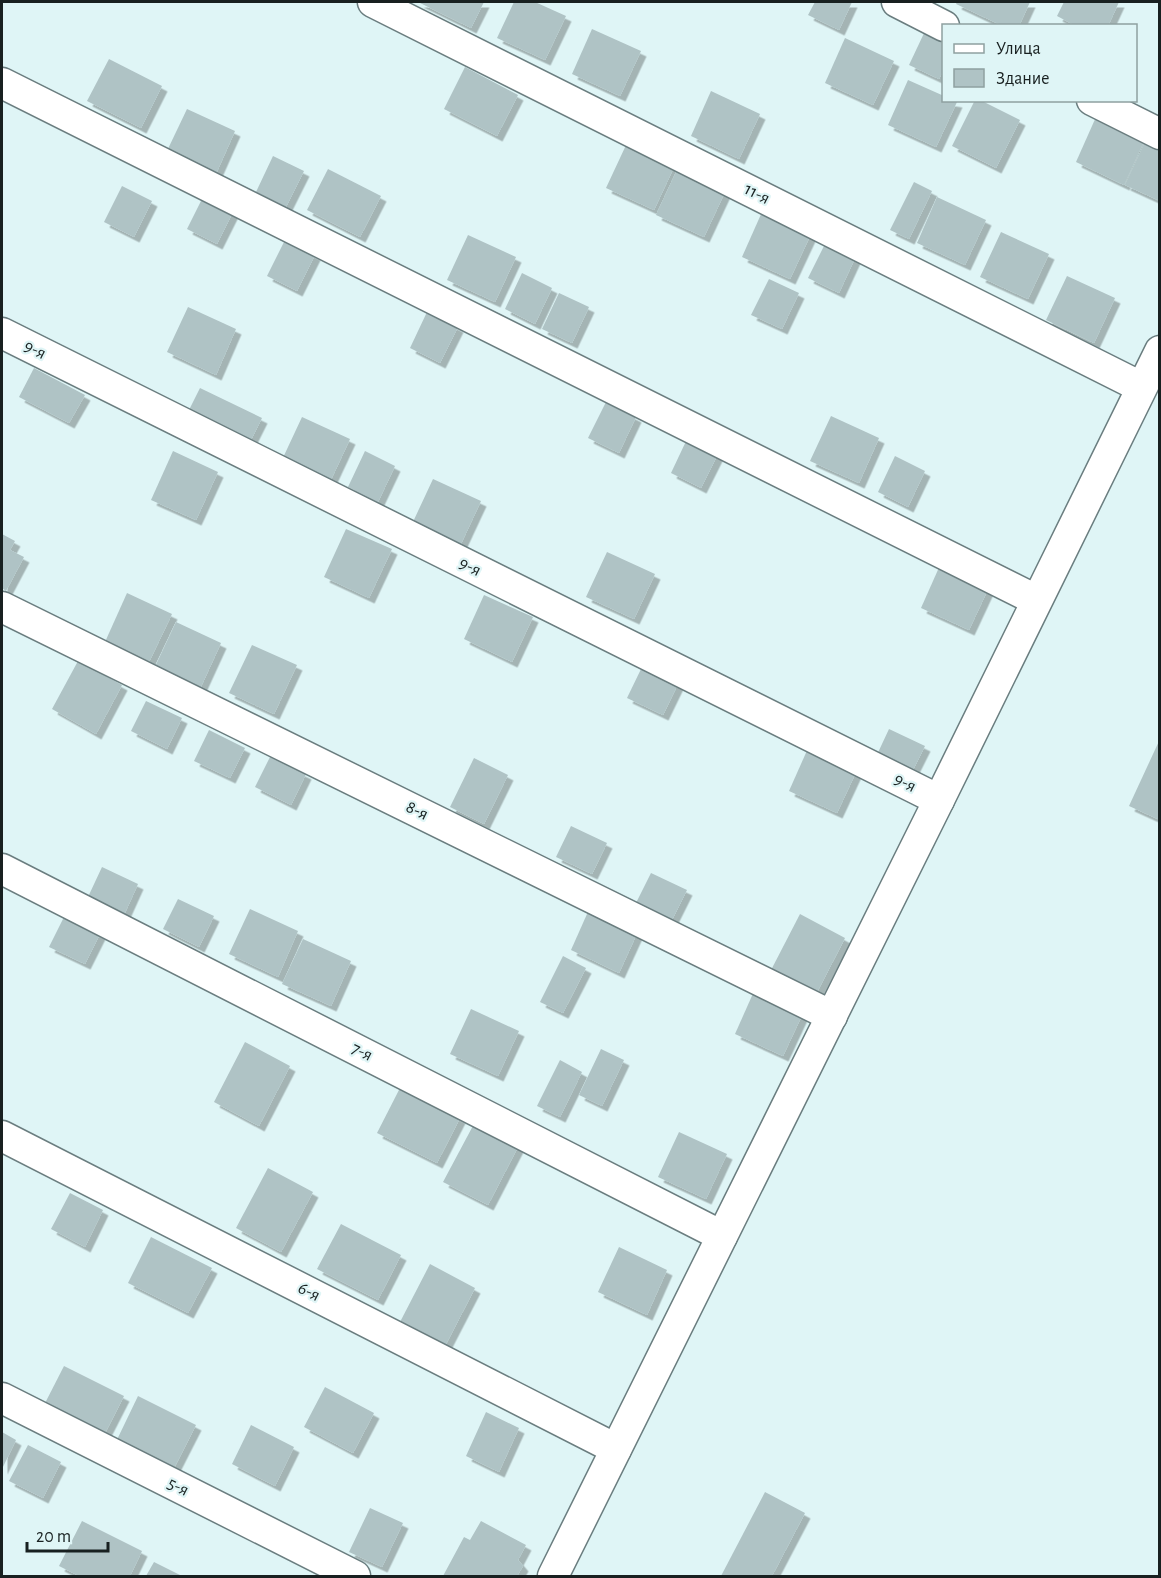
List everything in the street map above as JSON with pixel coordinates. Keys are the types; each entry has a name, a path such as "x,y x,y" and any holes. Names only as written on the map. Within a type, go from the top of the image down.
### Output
{"street":[{"name":"11-я","path":"373,2 1142,387"},
{"path":"897,2 942,25"},
{"path":"2,83 1036,600"},
{"path":"1096,102 1160,135"},
{"name":"9-я","path":"2,333 939,800"},
{"path":"553,1576 1160,351"},
{"name":"8-я","path":"2,607 832,1016"},
{"name":"7-я","path":"2,869 722,1236"},
{"name":"6-я","path":"2,1136 616,1449"},
{"name":"5-я","path":"2,1398 355,1576"}],"building":[{"path":"418,2 484,2 471,28"},
{"path":"514,2 535,2 566,16 545,60 497,38"},
{"path":"815,2 852,2 839,30 808,15"},
{"path":"957,2 1030,2 1020,24 999,24 956,4"},
{"path":"1064,2 1119,2 1109,24 1072,24 1057,16"},
{"path":"592,29 641,51 620,96 572,74"},
{"path":"926,29 942,36 942,73 939,79 909,65"},
{"path":"845,38 894,61 873,105 825,83"},
{"path":"109,59 162,86 141,128 87,101"},
{"path":"465,67 518,95 497,136 444,109"},
{"path":"908,80 942,95 942,102 957,102 936,147 888,125"},
{"path":"711,91 760,114 739,159 691,136"},
{"path":"974,102 984,102 1020,120 996,168 952,146"},
{"path":"187,109 235,131 215,176 166,153"},
{"path":"1096,117 1145,139 1124,185 1076,162"},
{"path":"1146,140 1160,146 1160,201 1125,185"},
{"path":"627,143 675,165 654,210 606,188"},
{"path":"273,156 304,171 286,207 256,192"},
{"path":"328,169 381,196 360,237 307,210"},
{"path":"677,170 725,192 704,237 656,215"},
{"path":"914,182 932,191 909,239 890,230"},
{"path":"122,186 152,201 134,237 104,222"},
{"path":"205,193 235,208 217,244 187,229"},
{"path":"937,197 986,220 965,265 917,243"},
{"path":"762,212 811,234 790,279 742,257"},
{"path":"1001,232 1049,254 1028,299 980,277"},
{"path":"468,235 516,257 495,302 447,280"},
{"path":"285,240 315,255 297,291 267,276"},
{"path":"826,242 856,256 839,293 808,278"},
{"path":"522,273 552,288 535,324 505,309"},
{"path":"1067,276 1115,298 1094,343 1046,320"},
{"path":"769,279 799,293 782,329 751,315"},
{"path":"559,293 589,307 572,343 542,329"},
{"path":"188,307 236,329 216,375 167,352"},
{"path":"427,312 458,327 440,363 410,348"},
{"path":"34,368 85,395 69,423 19,397"},
{"path":"200,388 262,418 251,440 189,410"},
{"path":"606,402 636,417 619,453 588,438"},
{"path":"831,416 879,438 859,483 810,461"},
{"path":"302,417 350,439 329,484 281,462"},
{"path":"688,437 719,452 701,488 671,473"},
{"path":"173,451 218,472 196,520 151,500"},
{"path":"365,451 395,466 378,502 348,487"},
{"path":"895,456 925,471 908,507 878,492"},
{"path":"433,479 481,501 460,546 412,524"},
{"path":"346,529 392,549 369,598 324,577"},
{"path":"2,534 15,541 10,550 24,557 6,591 2,588"},
{"path":"607,552 655,574 634,619 586,597"},
{"path":"941,563 990,585 969,630 921,608"},
{"path":"127,593 172,614 149,662 105,642"},
{"path":"484,595 533,617 512,662 464,639"},
{"path":"176,622 221,643 199,691 153,671"},
{"path":"252,645 297,665 274,714 229,693"},
{"path":"78,661 122,685 96,734 52,709"},
{"path":"642,667 678,684 663,715 627,698"},
{"path":"146,701 182,718 167,749 131,731"},
{"path":"889,729 925,746 910,776 875,759"},
{"path":"209,730 245,748 230,778 194,761"},
{"path":"1160,739 1160,820 1129,806"},
{"path":"809,746 858,768 837,813 789,791"},
{"path":"270,757 306,774 291,805 255,787"},
{"path":"474,758 508,775 484,824 450,807"},
{"path":"571,826 607,843 592,874 556,857"},
{"path":"102,867 138,884 124,915 88,897"},
{"path":"651,873 687,890 672,920 636,903"},
{"path":"178,899 214,916 199,947 163,929"},
{"path":"591,905 640,927 619,973 571,950"},
{"path":"250,909 298,931 278,977 229,954"},
{"path":"800,914 845,938 814,998 769,974"},
{"path":"64,917 100,934 85,964 49,947"},
{"path":"303,939 351,961 331,1006 282,984"},
{"path":"563,956 586,968 563,1013 540,1002"},
{"path":"755,989 804,1011 783,1056 735,1034"},
{"path":"471,1009 519,1031 498,1076 450,1054"},
{"path":"245,1042 290,1066 259,1126 214,1102"},
{"path":"601,1049 624,1060 602,1106 579,1095"},
{"path":"560,1060 582,1072 560,1117 537,1106"},
{"path":"400,1088 460,1118 437,1163 377,1133"},
{"path":"475,1122 519,1145 488,1205 443,1182"},
{"path":"679,1132 727,1154 706,1199 658,1177"},
{"path":"268,1168 313,1192 281,1252 236,1228"},
{"path":"70,1193 103,1210 85,1247 51,1229"},
{"path":"341,1224 401,1255 378,1300 317,1269"},
{"path":"151,1237 212,1268 188,1313 128,1283"},
{"path":"619,1247 667,1270 647,1315 598,1292"},
{"path":"430,1264 475,1288 444,1348 399,1324"},
{"path":"64,1366 124,1396 101,1441 41,1411"},
{"path":"325,1387 374,1413 353,1453 304,1427"},
{"path":"138,1396 196,1425 170,1476 113,1448"},
{"path":"486,1412 519,1428 499,1472 466,1456"},
{"path":"251,1425 294,1447 275,1486 232,1464"},
{"path":"2,1432 16,1440 2,1469"},
{"path":"28,1445 61,1462 43,1498 9,1481"},
{"path":"765,1492 805,1513 772,1576 721,1576"},
{"path":"370,1508 403,1523 382,1567 349,1552"},
{"path":"82,1521 142,1551 130,1576 79,1576 59,1566"},
{"path":"481,1521 526,1545 518,1560 523,1566 517,1576 443,1576 464,1537 470,1540"},
{"path":"154,1562 182,1576 146,1576"}]}
